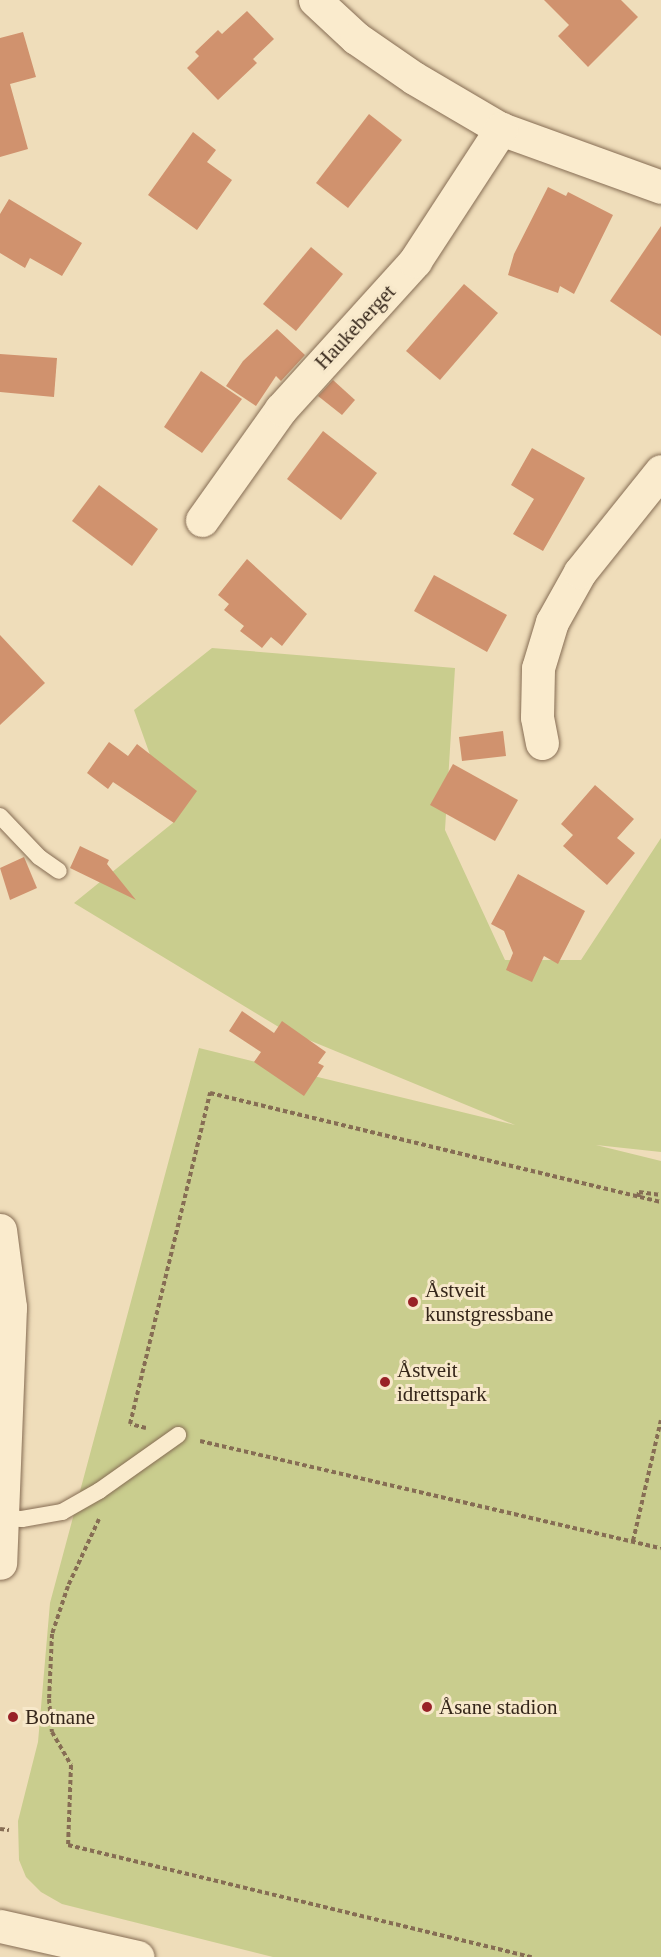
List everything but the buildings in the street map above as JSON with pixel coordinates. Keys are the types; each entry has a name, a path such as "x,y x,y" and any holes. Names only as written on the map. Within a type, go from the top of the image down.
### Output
{"street":[{"path":"315,0 356,38 414,78 501,129 661,187"},
{"name":"Haukeberget","path":"202,520 281,409 415,261 501,129"},
{"path":"542,743 537,717 538,668 552,622 580,572 661,471"},
{"path":"0,1230 5,1307 0,1563"},
{"path":"0,1926 138,1957"}],"lane":[{"path":"0,816 31,849 59,871"},
{"path":"2,1518 54,1515 105,1487 178,1435"}],"path":[{"path":"661,1202 210,1093 130,1424 661,1548"},
{"path":"638,1197 639,1192 661,1195"},
{"path":"633,1541 661,1420"},
{"path":"105,1487 93,1537 68,1586 52,1634 49,1699 52,1732 71,1765 68,1845 532,1957"},
{"path":"0,1829 9,1830"}],"green space":[{"name":"Åstveit idrettspark","path":"212,648 455,668 445,830 505,960 581,960 661,838 661,1152 596,1145 661,1161 661,1957 273,1957 62,1904 41,1892 26,1877 19,1860 18,1821 38,1742 50,1603 199,1048 515,1125 282,1029 74,903 174,822 134,710"}],"place":[{"name":"Åstveit kunstgressbane","path":"413,1302"},
{"name":"Åstveit idrettspark","path":"385,1382"},
{"name":"Åsane stadion","path":"427,1707"},
{"name":"Botnane","path":"13,1717"}]}
